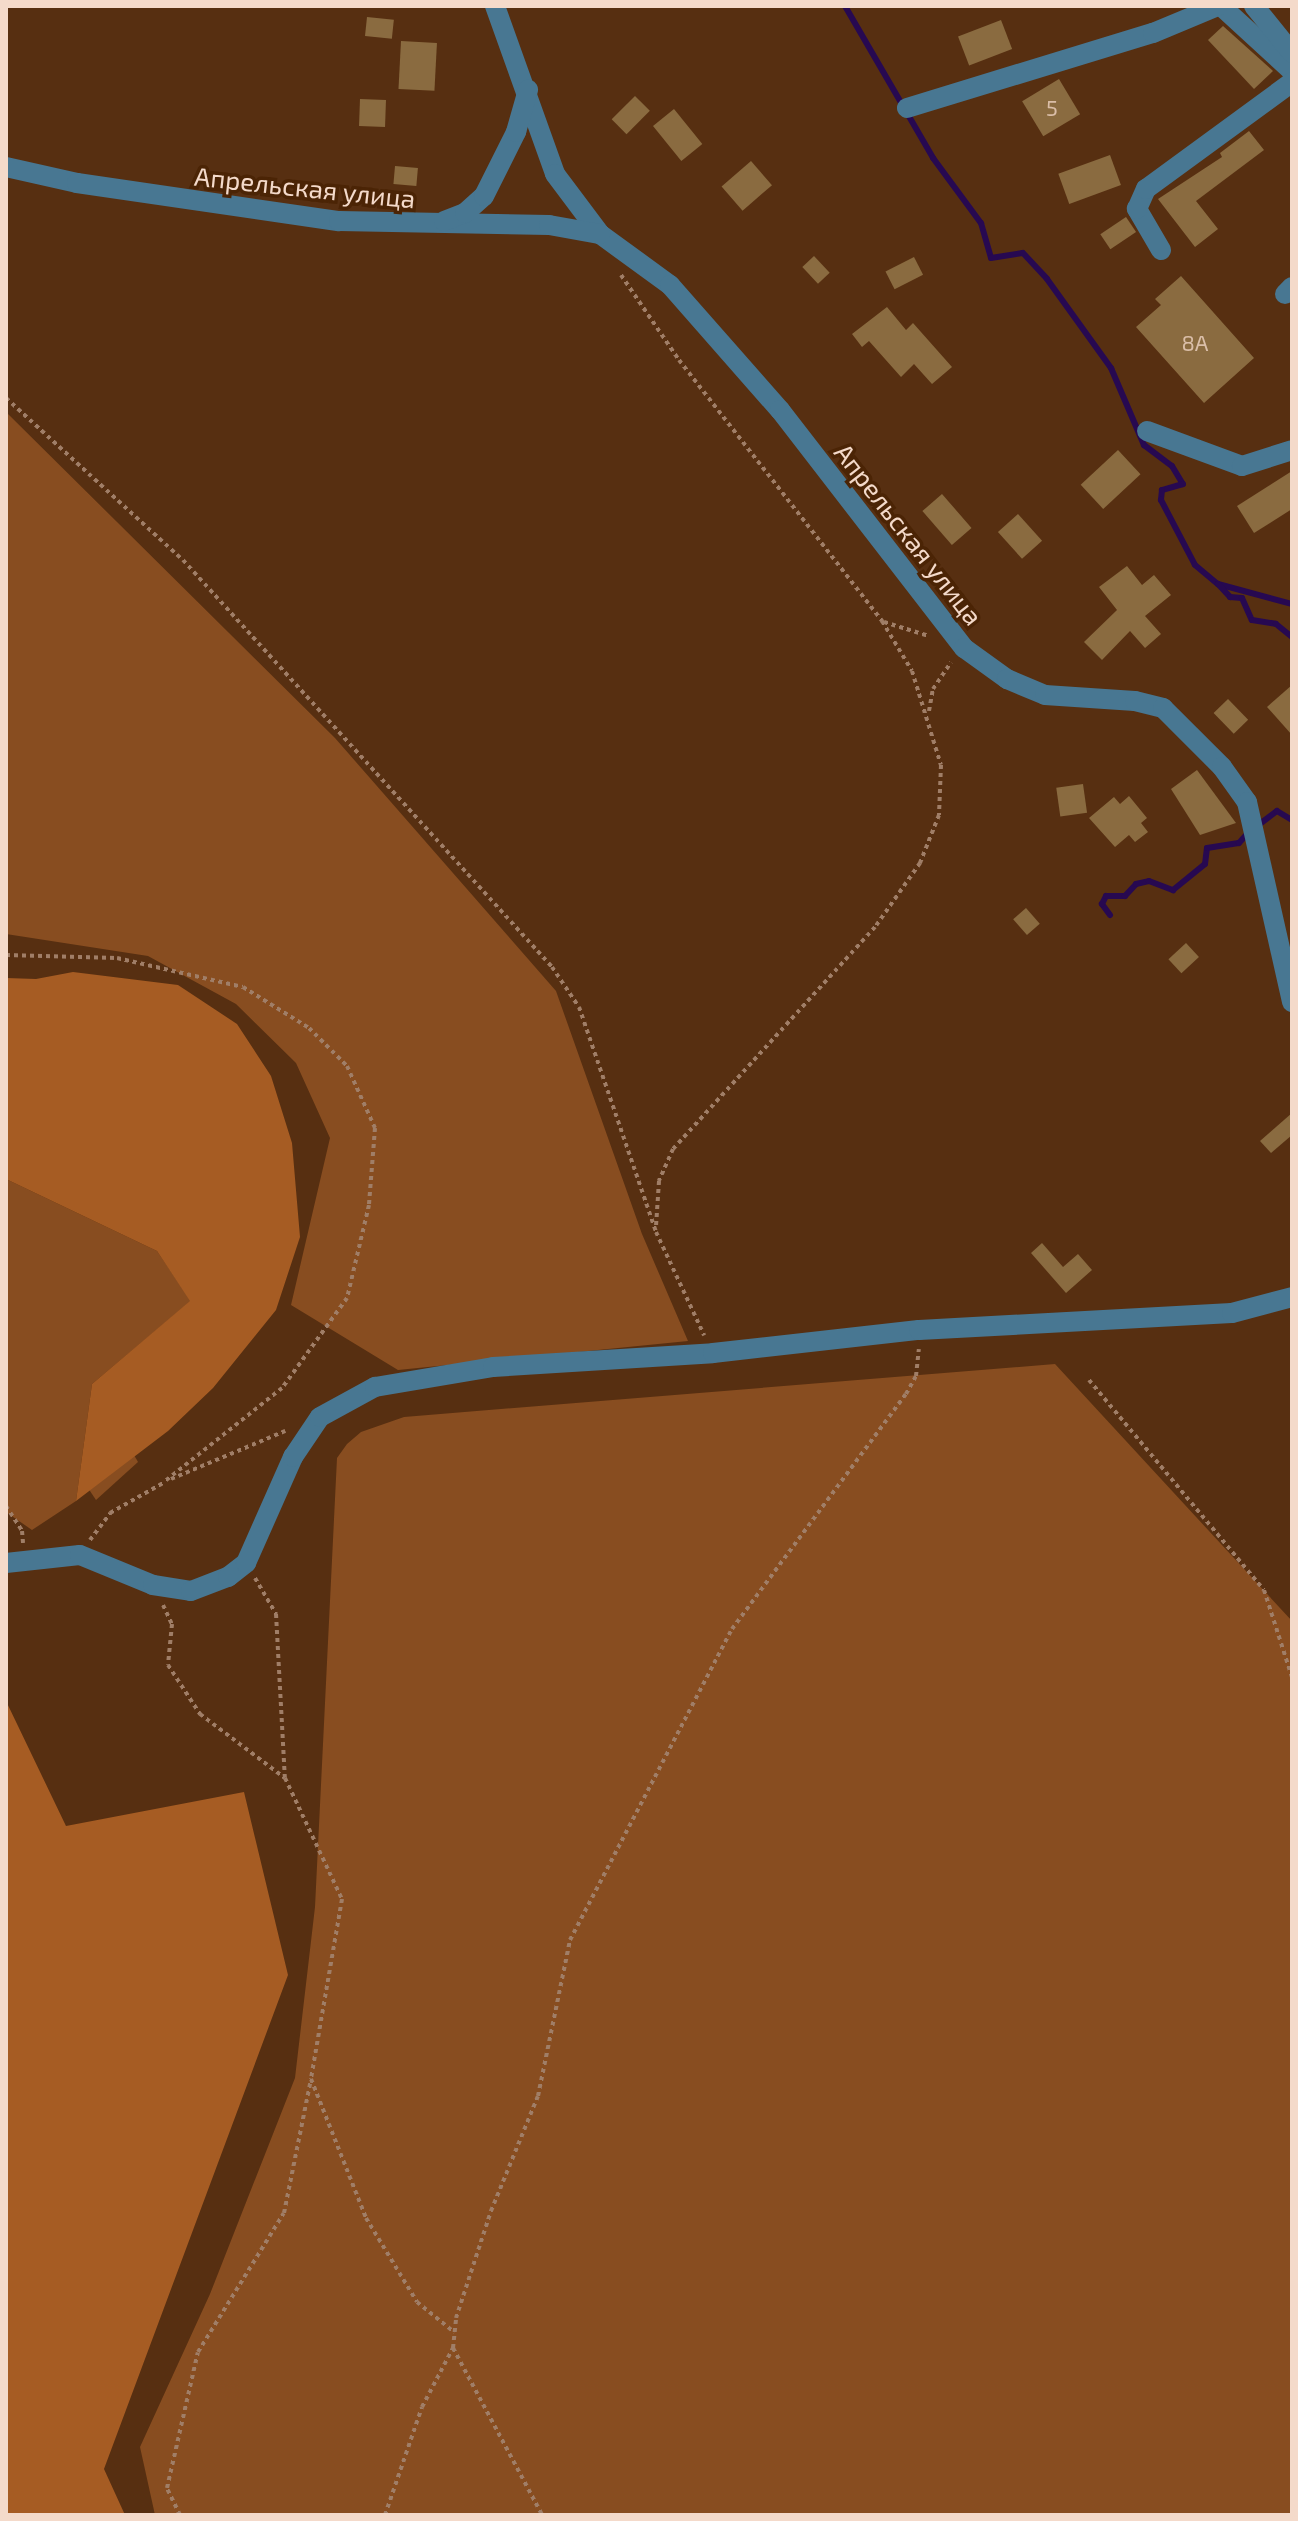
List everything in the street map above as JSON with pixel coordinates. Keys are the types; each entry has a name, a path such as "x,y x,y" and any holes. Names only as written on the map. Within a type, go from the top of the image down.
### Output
{"street":[{"name":"Апрельская улица","path":"495,6 528,88 555,174 600,234 645,265 690,307 780,410 964,648 1007,679 1035,692 1058,698 1150,703 1185,726 1247,802 1292,1002"},
{"path":"907,108 1139,38 1219,6 1292,71"},
{"path":"1254,6 1292,53"},
{"path":"1161,250 1137,209 1146,189 1292,82"},
{"path":"424,226 465,213 484,196 516,132 528,88"},
{"name":"Апрельская улица","path":"6,167 77,183 287,214 424,226 549,225 600,234"},
{"path":"1147,431 1242,466 1292,450"},
{"path":"15,1562 80,1555 153,1585 191,1591 228,1577 246,1563 293,1457 320,1417 375,1387 493,1367 713,1353 919,1330 1232,1313 1292,1297"}],"path":[{"path":"616,266 650,321 882,621 929,713 941,765 941,793 933,837 920,863 875,927 673,1149 659,1181 656,1232"},
{"path":"6,398 183,560 536,946 579,1007 656,1232 713,1353"},
{"path":"882,621 964,648 937,681 929,713"},
{"path":"6,955 117,958 243,987 309,1028 347,1066 375,1128 369,1205 347,1298 282,1388 164,1482"},
{"path":"385,2515 422,2407 453,2348 454,2332 491,2211 538,2096 570,1940 732,1629 912,1386 919,1330"},
{"path":"1089,1380 1264,1590 1292,1677"},
{"path":"80,1555 110,1513 164,1482 320,1417"},
{"path":"6,1506 22,1531 15,1562"},
{"path":"180,2515 167,2488 198,2352 284,2213 342,1899 285,1778 276,1614 246,1563"},
{"path":"153,1585 172,1624 168,1665 200,1714 285,1778"},
{"path":"311,2079 366,2218 417,2302 454,2332"},
{"path":"453,2348 542,2515"}],"shaded area":[{"path":"6,412 335,738 556,991 642,1234 688,1341 398,1370 291,1305 330,1138 296,1063 236,1004 148,956 6,934"},
{"path":"73,972 178,985 237,1024 271,1076 292,1143 300,1237 276,1310 213,1388 168,1431 76,1501 92,1384 190,1301 157,1251 6,1179 6,978 36,979"},
{"path":"6,1179 157,1251 191,1301 92,1384 76,1501 32,1530 6,1512"},
{"path":"1055,1364 1292,1621 1292,2515 155,2515 140,2447 210,2294 295,2078 315,1907 337,1458 347,1444 361,1432 404,1417"},
{"path":"134,1455 138,1462 96,1500 88,1488"},
{"path":"6,1701 66,1826 244,1792 288,1975 104,2469 125,2515 6,2515"}],"building":[{"path":"367,17 394,20 392,39 365,36"},
{"path":"1001,20 1012,49 969,65 958,36"},
{"path":"1223,26 1273,71 1254,89 1208,40"},
{"path":"401,41 437,43 434,91 398,89"},
{"path":"1059,79 1080,114 1043,136 1022,101"},
{"path":"635,96 650,111 627,134 612,119"},
{"path":"360,99 386,100 385,127 359,126"},
{"path":"674,109 702,144 681,161 653,126"},
{"path":"1249,131 1264,150 1196,201 1218,229 1195,247 1158,199 1222,157 1220,153"},
{"path":"1110,155 1121,185 1069,204 1058,174"},
{"path":"751,161 772,185 743,211 722,187"},
{"path":"395,166 418,168 416,186 393,184"},
{"path":"1126,217 1136,232 1110,249 1100,234"},
{"path":"814,256 830,273 818,284 802,267"},
{"path":"914,257 923,275 895,289 885,272"},
{"path":"1181,276 1254,358 1204,403 1136,327 1161,305 1155,299"},
{"path":"887,307 906,330 913,323 952,367 932,384 914,364 901,377 869,341 862,347 852,334"},
{"path":"1118,450 1141,474 1103,509 1081,485"},
{"path":"1292,471 1292,509 1254,533 1237,506"},
{"path":"942,494 972,528 952,545 922,511"},
{"path":"1018,514 1042,541 1022,559 998,532"},
{"path":"1127,566 1142,585 1154,575 1171,595 1145,616 1161,634 1145,648 1130,631 1102,660 1084,642 1117,610 1099,587"},
{"path":"1292,685 1292,735 1267,707"},
{"path":"1228,699 1248,720 1234,734 1214,713"},
{"path":"1197,770 1236,823 1200,835 1171,789"},
{"path":"1083,784 1087,813 1060,816 1056,788"},
{"path":"1129,796 1147,818 1141,823 1148,832 1135,842 1129,835 1115,847 1089,818 1114,797 1120,804"},
{"path":"1026,908 1040,924 1027,935 1013,919"},
{"path":"1186,943 1199,957 1181,973 1168,959"},
{"path":"1292,1113 1292,1135 1271,1153 1260,1141"},
{"path":"1042,1243 1063,1267 1078,1254 1092,1270 1066,1293 1031,1253"}],"waterway":[{"path":"845,6 933,158 981,223 991,258 1023,253 1047,279 1111,368 1144,445 1172,466 1183,484 1162,490 1161,500 1195,565 1218,584 1292,604"},
{"path":"1218,584 1230,597 1242,598 1252,620 1276,624 1292,637"},
{"path":"1257,826 1277,811 1292,820"},
{"path":"1110,915 1102,904 1106,896 1125,896 1136,884 1149,881 1173,890 1205,864 1207,848 1239,843 1248,833"}]}
